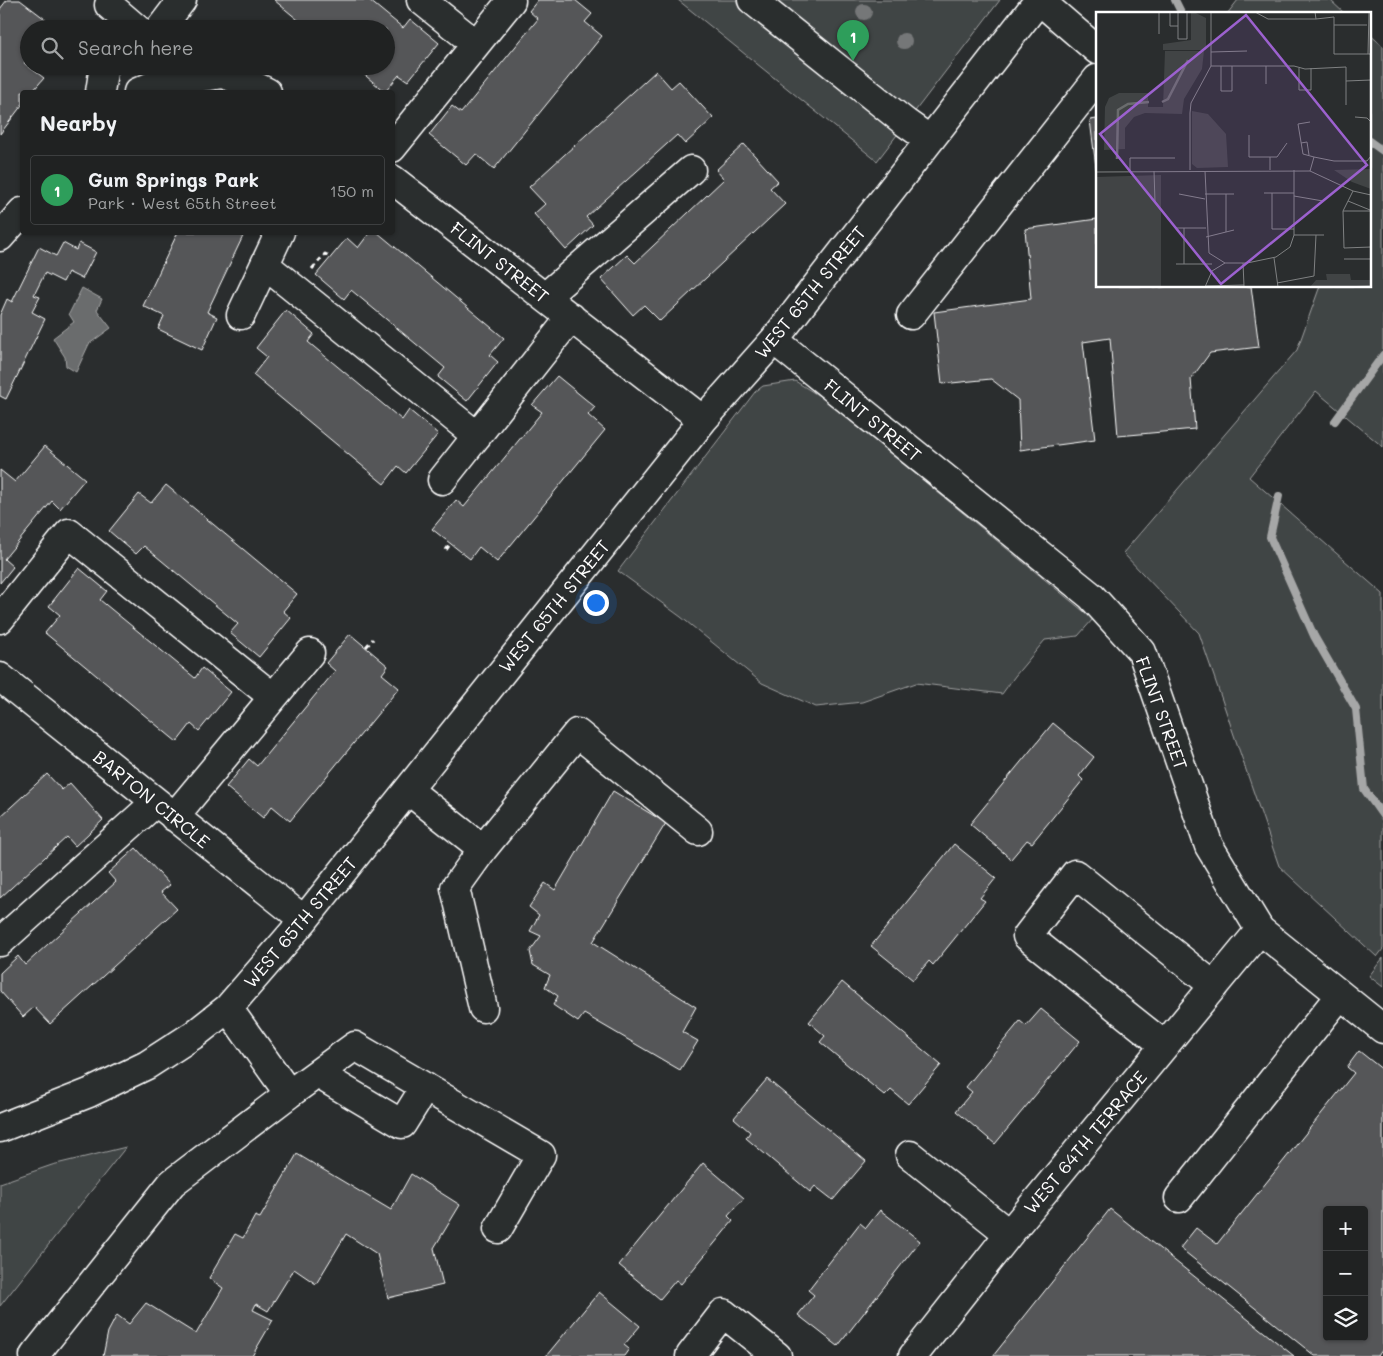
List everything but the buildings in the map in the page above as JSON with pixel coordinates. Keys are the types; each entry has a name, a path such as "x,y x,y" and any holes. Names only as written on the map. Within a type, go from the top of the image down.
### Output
{"street":[{"path":"167,20 182,0"},
{"path":"421,0 476,44"},
{"path":"752,0 930,140"},
{"path":"1039,0 1096,49"},
{"name":"WEST 65TH STREET","path":"0,1128 89,1093 151,1063 195,1034 228,1008 304,920 703,420 774,340 1039,0"},
{"path":"395,144 511,1"},
{"path":"108,11 123,20"},
{"path":"100,90 103,75"},
{"path":"142,90 156,84 193,75"},
{"path":"226,75 263,90"},
{"path":"911,315 1096,80"},
{"path":"545,297 691,170"},
{"name":"FLINT STREET","path":"395,181 703,420"},
{"path":"241,315 279,235"},
{"path":"265,265 477,436"},
{"path":"442,480 571,317"},
{"name":"FLINT STREET","path":"774,340 1091,596 1142,652 1209,846 1260,930 1383,1029"},
{"path":"0,619 70,533 274,697"},
{"path":"0,942 165,810 274,697 310,653"},
{"name":"BARTON CIRCLE","path":"0,677 304,920"},
{"path":"483,1008 455,888 483,849 577,732 698,831"},
{"path":"408,790 483,849"},
{"path":"1164,1045 1027,936 1075,874 1214,986"},
{"name":"WEST 64TH TERRACE","path":"913,1356 1009,1234 1260,930"},
{"path":"1179,1198 1340,994"},
{"path":"228,1008 289,1094"},
{"path":"34,1356 172,1183 355,1046 541,1156 498,1230"},
{"path":"318,1074 402,1124 425,1087"},
{"path":"910,1155 1009,1234"},
{"path":"690,1356 723,1313 777,1356"}],"path":[{"path":"446,550 451,544"},
{"path":"366,647 374,639"}],"shaded area":[{"path":"678,0 1000,0 877,161"},
{"path":"1238,0 1330,0 1343,12 1229,12"},
{"path":"1370,35 1383,46 1383,447 1316,391 1249,477 1383,594 1383,949 1377,957 1279,866 1199,633 1123,553 1297,350 1319,288 1370,288"},
{"path":"82,288 102,299 97,310 111,328 89,344 76,372 66,366 65,357 53,338 74,322 69,314"},
{"path":"795,381 821,397 1093,619 1078,636 1045,640 1002,694 916,683 862,702 816,707 762,683 681,617 618,571 755,392 763,386"},
{"path":"1383,958 1383,987 1369,976"},
{"path":"126,1147 0,1306 0,1183 52,1165"}],"waterway":[{"path":"1175,0 1181,12"},
{"path":"1370,142 1383,151"},
{"path":"1335,421 1383,355"},
{"path":"1279,496 1270,537 1314,636 1356,709 1364,789 1383,816"}],"place":[{"name":"Gum Springs Park","path":"853,61"}]}
